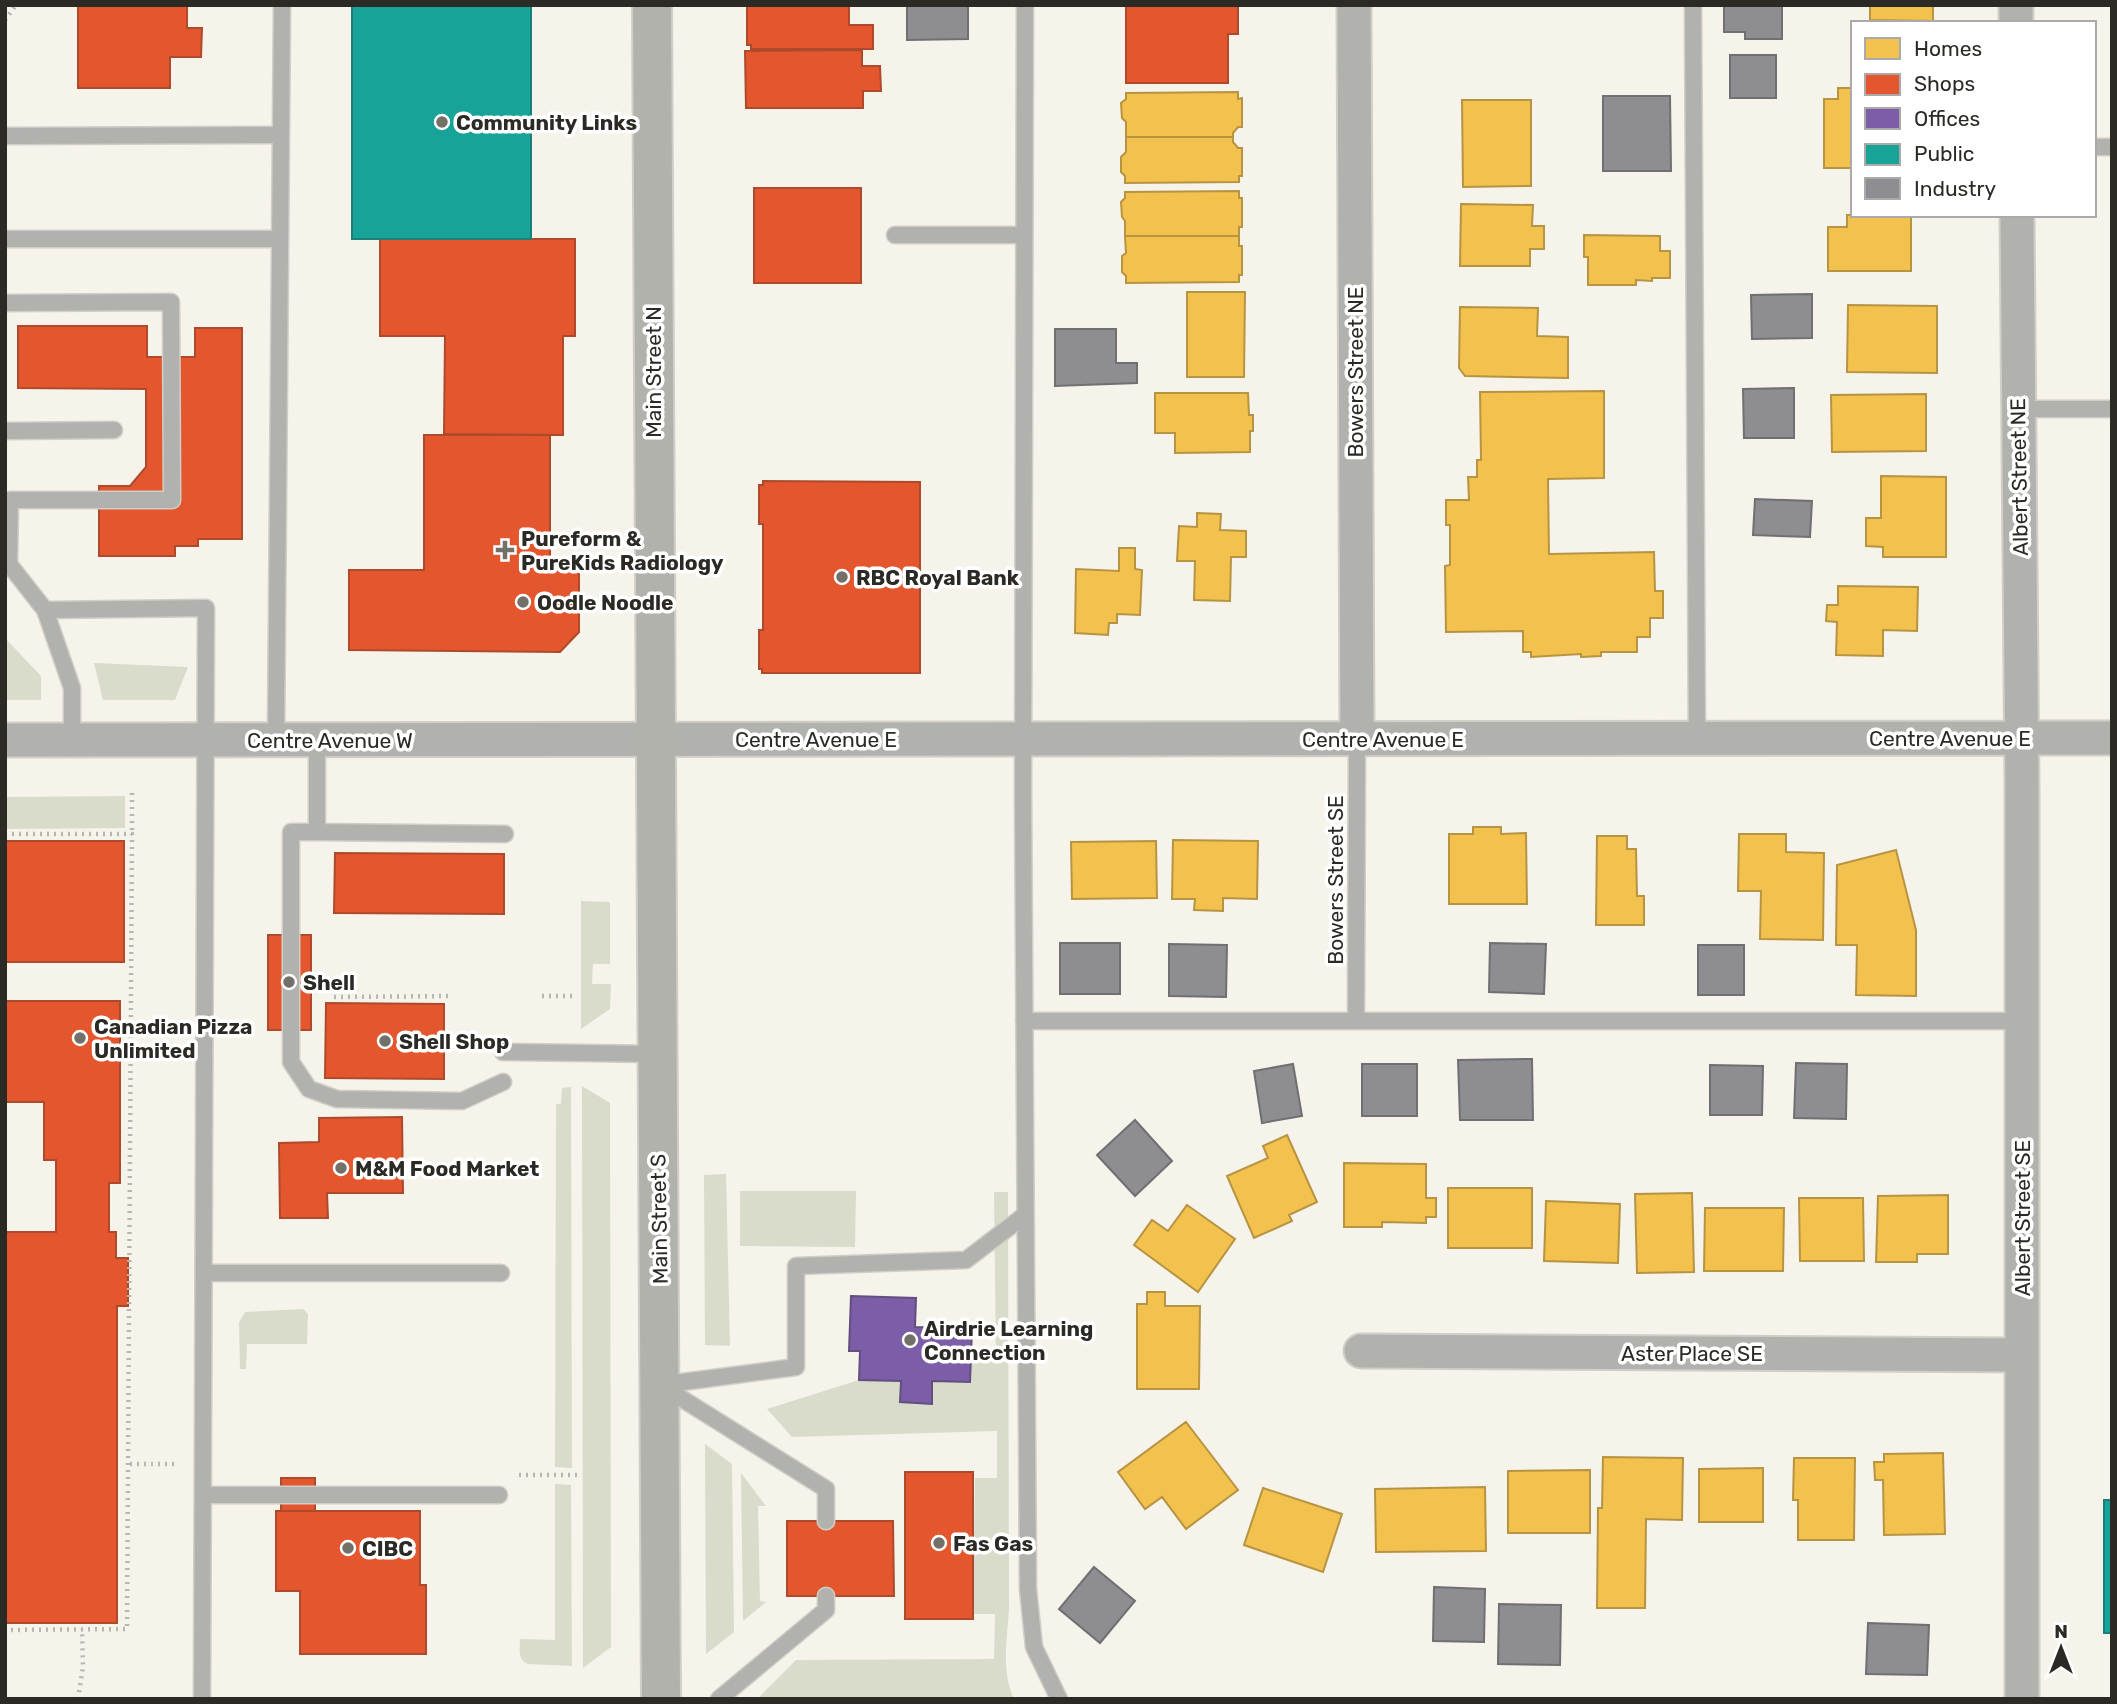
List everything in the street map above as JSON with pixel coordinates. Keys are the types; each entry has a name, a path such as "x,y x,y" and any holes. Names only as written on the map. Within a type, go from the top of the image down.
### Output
{"main road":[{"name":"Main Street N","path":"652,5 654,739"},
{"name":"Main Street S","path":"654,739 661,1699"}],"street":[{"name":"Bowers Street NE","path":"1354,5 1357,739"},
{"name":"Albert Street NE","path":"2017,217 2021,738"},
{"name":"Albert Street SE","path":"2021,738 2022,1699"},
{"name":"Centre Avenue E","path":"654,739 2112,738"},
{"name":"Centre Avenue W","path":"5,740 654,739"},
{"name":"Aster Place SE","path":"1362,1351 2022,1355"}],"lane":[{"path":"276,740 282,5"},
{"path":"1025,5 1023,739 1028,1589 1034,1647 1059,1699"},
{"path":"1693,5 1697,739"},
{"path":"5,136 281,135"},
{"path":"895,235 1024,235"},
{"path":"5,239 280,239"},
{"path":"5,303 171,302 172,500 10,500 7,561 45,610 72,688 72,740"},
{"path":"2018,409 2112,409"},
{"path":"5,431 114,430"},
{"path":"45,610 206,608 202,1699"},
{"name":"Bowers Street SE","path":"1356,1021 1357,739"},
{"path":"317,740 317,832"},
{"path":"503,1082 462,1101 337,1099 309,1089 291,1062 291,832 505,834"},
{"path":"1024,1021 2022,1021"},
{"path":"503,1052 657,1054"},
{"path":"660,1385 796,1367 796,1266 966,1260 1025,1215"},
{"path":"204,1273 501,1273"},
{"path":"660,1385 826,1489 826,1521"},
{"path":"203,1495 499,1495"},
{"path":"719,1699 826,1610 826,1596"}],"path":[{"path":"5,20 16,5"},
{"path":"5,1630 127,1629 132,793"},
{"path":"5,834 132,834"},
{"path":"334,997 450,996"},
{"path":"542,996 576,996"},
{"path":"78,1699 83,1667 82,1629"}],"green space":[{"path":"5,638 41,676 41,700 5,700"},
{"path":"94,663 188,667 175,700 103,700"},
{"path":"125,796 125,828 5,829 5,797"},
{"path":"581,901 610,902 610,964 593,964 592,984 611,984 610,1009 581,1029"},
{"path":"582,1086 610,1103 611,1647 583,1668"},
{"path":"571,1087 572,1468 555,1467 556,1104 561,1104 562,1088"},
{"path":"726,1174 730,1346 705,1345 704,1175"},
{"path":"740,1191 856,1191 855,1247 740,1246"},
{"path":"994,1192 1008,1192 1009,1610 1006,1655 1007,1677 1014,1699 757,1699 796,1660 994,1659 995,1614 973,1614 975,1478 997,1478 997,1431 792,1437 767,1409 859,1380 901,1381 900,1402 931,1404 932,1381 970,1382 971,1360 996,1359"},
{"path":"303,1309 308,1314 307,1344 247,1344 246,1369 240,1369 239,1322 245,1312"},
{"path":"705,1444 732,1464 734,1632 706,1654"},
{"path":"741,1473 766,1506 758,1506 760,1601 766,1602 743,1621"},
{"path":"555,1484 571,1485 572,1666 528,1664 522,1660 520,1654 520,1639 555,1640"}],"building: Homes":[{"path":"1870,5 1933,5 1933,21 1870,20"},
{"path":"1838,88 1851,88 1851,168 1824,168 1824,99 1838,99"},
{"path":"1238,92 1238,99 1242,98 1242,127 1238,127 1233,137 1126,137 1126,122 1122,118 1121,103 1126,99 1126,93"},
{"path":"1462,100 1531,100 1531,186 1463,187"},
{"path":"1126,137 1233,137 1233,142 1238,148 1242,148 1242,176 1239,176 1239,182 1125,183 1125,176 1121,172 1121,157 1126,152"},
{"path":"1239,191 1239,198 1242,198 1242,227 1239,227 1239,236 1125,236 1121,202 1125,198 1125,192"},
{"path":"1461,204 1533,205 1532,226 1544,226 1544,249 1530,249 1530,266 1460,266"},
{"path":"1847,215 1911,217 1911,271 1828,271 1828,227 1847,227"},
{"path":"1584,235 1660,236 1660,251 1670,251 1670,278 1636,280 1636,285 1588,285 1588,257 1584,257"},
{"path":"1125,236 1239,236 1239,246 1242,246 1242,275 1239,275 1239,282 1126,283 1126,276 1122,272 1122,256 1126,253"},
{"path":"1187,292 1245,292 1244,377 1187,377"},
{"path":"1848,305 1937,306 1937,373 1847,372"},
{"path":"1460,307 1538,308 1537,336 1568,337 1568,378 1465,376 1459,368"},
{"path":"1604,391 1604,478 1548,479 1549,554 1654,552 1655,591 1663,591 1663,618 1650,618 1650,637 1637,637 1637,652 1601,652 1601,656 1581,657 1581,654 1531,657 1531,652 1523,652 1523,631 1446,632 1445,566 1450,565 1450,525 1446,525 1446,500 1469,500 1468,477 1477,477 1477,460 1481,460 1480,392"},
{"path":"1155,393 1248,393 1249,415 1253,415 1250,452 1175,453 1175,433 1155,433"},
{"path":"1926,394 1926,451 1832,452 1831,395"},
{"path":"1881,476 1946,477 1946,557 1883,557 1883,547 1866,546 1866,518 1881,518"},
{"path":"1197,513 1221,514 1220,530 1246,531 1246,557 1231,557 1230,601 1194,600 1195,561 1177,561 1179,526 1197,527"},
{"path":"1119,548 1135,548 1135,569 1142,570 1140,615 1117,614 1117,623 1109,623 1108,635 1075,633 1076,569 1119,571"},
{"path":"1838,586 1918,587 1917,631 1883,630 1883,656 1836,655 1837,622 1826,621 1827,605 1838,605"},
{"path":"1473,827 1501,827 1501,834 1526,833 1527,904 1449,904 1449,834 1473,834"},
{"path":"1739,834 1786,834 1786,852 1824,853 1823,940 1760,939 1761,891 1738,891"},
{"path":"1597,836 1627,836 1627,849 1636,849 1637,896 1644,896 1644,925 1596,925"},
{"path":"1173,840 1258,841 1257,899 1223,898 1223,911 1194,910 1195,899 1172,899"},
{"path":"1156,841 1157,898 1072,899 1071,842"},
{"path":"1896,850 1916,930 1916,996 1856,995 1857,945 1836,945 1837,865"},
{"path":"1287,1135 1317,1202 1289,1215 1292,1221 1254,1238 1227,1176 1268,1158 1263,1146"},
{"path":"1344,1163 1426,1164 1426,1198 1436,1198 1436,1217 1426,1217 1426,1223 1382,1222 1382,1227 1344,1227"},
{"path":"1448,1188 1532,1188 1532,1248 1448,1248"},
{"path":"1692,1193 1694,1272 1637,1273 1635,1194"},
{"path":"1948,1195 1948,1254 1917,1254 1917,1262 1876,1262 1878,1196"},
{"path":"1799,1198 1863,1198 1864,1261 1800,1261"},
{"path":"1546,1201 1620,1204 1618,1263 1544,1261"},
{"path":"1187,1205 1235,1239 1198,1292 1134,1245 1152,1220 1168,1231"},
{"path":"1705,1208 1784,1208 1783,1271 1704,1271"},
{"path":"1147,1292 1165,1292 1165,1306 1200,1306 1199,1389 1137,1389 1137,1304 1147,1304"},
{"path":"1186,1422 1238,1490 1186,1529 1162,1497 1145,1509 1118,1472"},
{"path":"1943,1453 1945,1534 1884,1535 1883,1480 1875,1480 1874,1462 1884,1462 1884,1454"},
{"path":"1603,1457 1683,1458 1682,1520 1646,1519 1645,1608 1597,1608 1598,1508 1602,1508"},
{"path":"1794,1458 1855,1458 1854,1540 1798,1540 1798,1500 1793,1500"},
{"path":"1763,1468 1763,1522 1699,1522 1699,1469"},
{"path":"1590,1470 1590,1533 1508,1533 1508,1471"},
{"path":"1485,1487 1486,1551 1376,1552 1375,1489"},
{"path":"1263,1488 1342,1514 1323,1572 1244,1545"}],"building: Shops":[{"path":"78,5 187,5 187,28 202,28 201,57 170,57 170,88 78,88"},
{"path":"849,5 849,25 873,25 873,49 751,49 751,45 747,45 747,6"},
{"path":"1126,5 1238,5 1238,34 1228,34 1228,83 1126,83"},
{"path":"862,50 862,66 880,66 881,91 863,91 863,108 746,108 745,51"},
{"path":"754,188 861,188 861,283 754,283"},
{"path":"380,239 575,239 575,336 563,336 563,435 444,434 445,336 380,336"},
{"path":"18,326 147,326 147,357 195,357 195,328 242,328 242,539 198,539 198,546 175,546 175,556 99,556 99,486 130,486 146,467 146,389 18,388"},
{"path":"424,435 550,435 550,570 579,570 579,632 560,652 349,650 349,570 424,570"},
{"name":"RBC Royal Bank","path":"763,481 920,482 920,673 762,673 762,669 759,669 759,630 763,630 763,524 759,524 759,485 763,485"},
{"path":"5,841 124,841 124,962 5,962"},
{"path":"335,853 504,854 504,914 334,913"},
{"name":"Shell","path":"268,935 311,935 311,1030 268,1030"},
{"path":"5,1001 120,1001 120,1183 109,1183 109,1232 116,1232 116,1258 128,1258 128,1306 117,1306 117,1623 5,1623 5,1232 56,1232 56,1160 44,1160 44,1102 5,1102"},
{"name":"Shell Shop","path":"326,1003 444,1004 444,1079 325,1078"},
{"name":"M&M Food Market","path":"402,1117 403,1193 327,1193 328,1218 280,1218 279,1143 319,1142 319,1118"},
{"name":"Fas Gas","path":"905,1472 973,1472 973,1619 905,1619"},
{"path":"281,1478 315,1478 315,1511 281,1511"},
{"name":"CIBC","path":"276,1511 420,1511 420,1585 426,1585 426,1654 300,1654 300,1591 276,1591"},
{"name":"Fas Gas","path":"787,1521 893,1521 894,1596 787,1596"}],"building: Offices":[{"name":"Airdrie Learning Connection","path":"851,1296 916,1298 915,1327 972,1329 970,1382 932,1381 932,1404 900,1402 901,1381 859,1380 860,1351 849,1351"}],"building: Public":[{"name":"Community Links","path":"352,5 531,5 531,239 352,239"},
{"path":"2104,1500 2112,1500 2112,1633 2104,1633"}],"building: Industry":[{"path":"907,5 968,5 968,39 907,40"},
{"path":"1724,5 1782,5 1782,39 1745,39 1745,32 1724,32"},
{"path":"1730,55 1776,55 1776,98 1730,98"},
{"path":"1603,96 1670,96 1671,171 1603,171"},
{"path":"1812,294 1812,338 1752,339 1751,295"},
{"path":"1055,329 1116,329 1116,363 1137,363 1137,383 1055,386"},
{"path":"1794,388 1794,438 1744,438 1743,389"},
{"path":"1755,499 1812,501 1810,537 1753,535"},
{"path":"1060,943 1120,943 1120,994 1060,994"},
{"path":"1490,943 1546,944 1544,994 1489,992"},
{"path":"1169,944 1227,945 1226,997 1169,996"},
{"path":"1698,945 1744,945 1744,995 1698,995"},
{"path":"1532,1059 1533,1120 1460,1120 1458,1060"},
{"path":"1796,1063 1847,1064 1846,1119 1794,1118"},
{"path":"1293,1064 1302,1116 1262,1123 1254,1071"},
{"path":"1362,1064 1417,1064 1417,1116 1362,1116"},
{"path":"1710,1065 1763,1066 1762,1115 1710,1115"},
{"path":"1135,1120 1172,1161 1135,1196 1097,1155"},
{"path":"1094,1567 1135,1601 1100,1643 1059,1609"},
{"path":"1434,1587 1485,1589 1484,1642 1433,1641"},
{"path":"1499,1604 1561,1605 1560,1665 1498,1664"},
{"path":"1868,1623 1929,1625 1927,1675 1866,1674"}],"place":[{"name":"Community Links","path":"442,122"},
{"name":"Pureform & PureKids Radiology","path":"505,550"},
{"name":"RBC Royal Bank","path":"842,577"},
{"name":"Oodle Noodle","path":"523,602"},
{"name":"Shell","path":"289,982"},
{"name":"Canadian Pizza Unlimited","path":"80,1038"},
{"name":"Shell Shop","path":"385,1041"},
{"name":"M&M Food Market","path":"341,1168"},
{"name":"Airdrie Learning Connection","path":"910,1340"},
{"name":"Fas Gas","path":"939,1543"},
{"name":"CIBC","path":"348,1548"}]}
